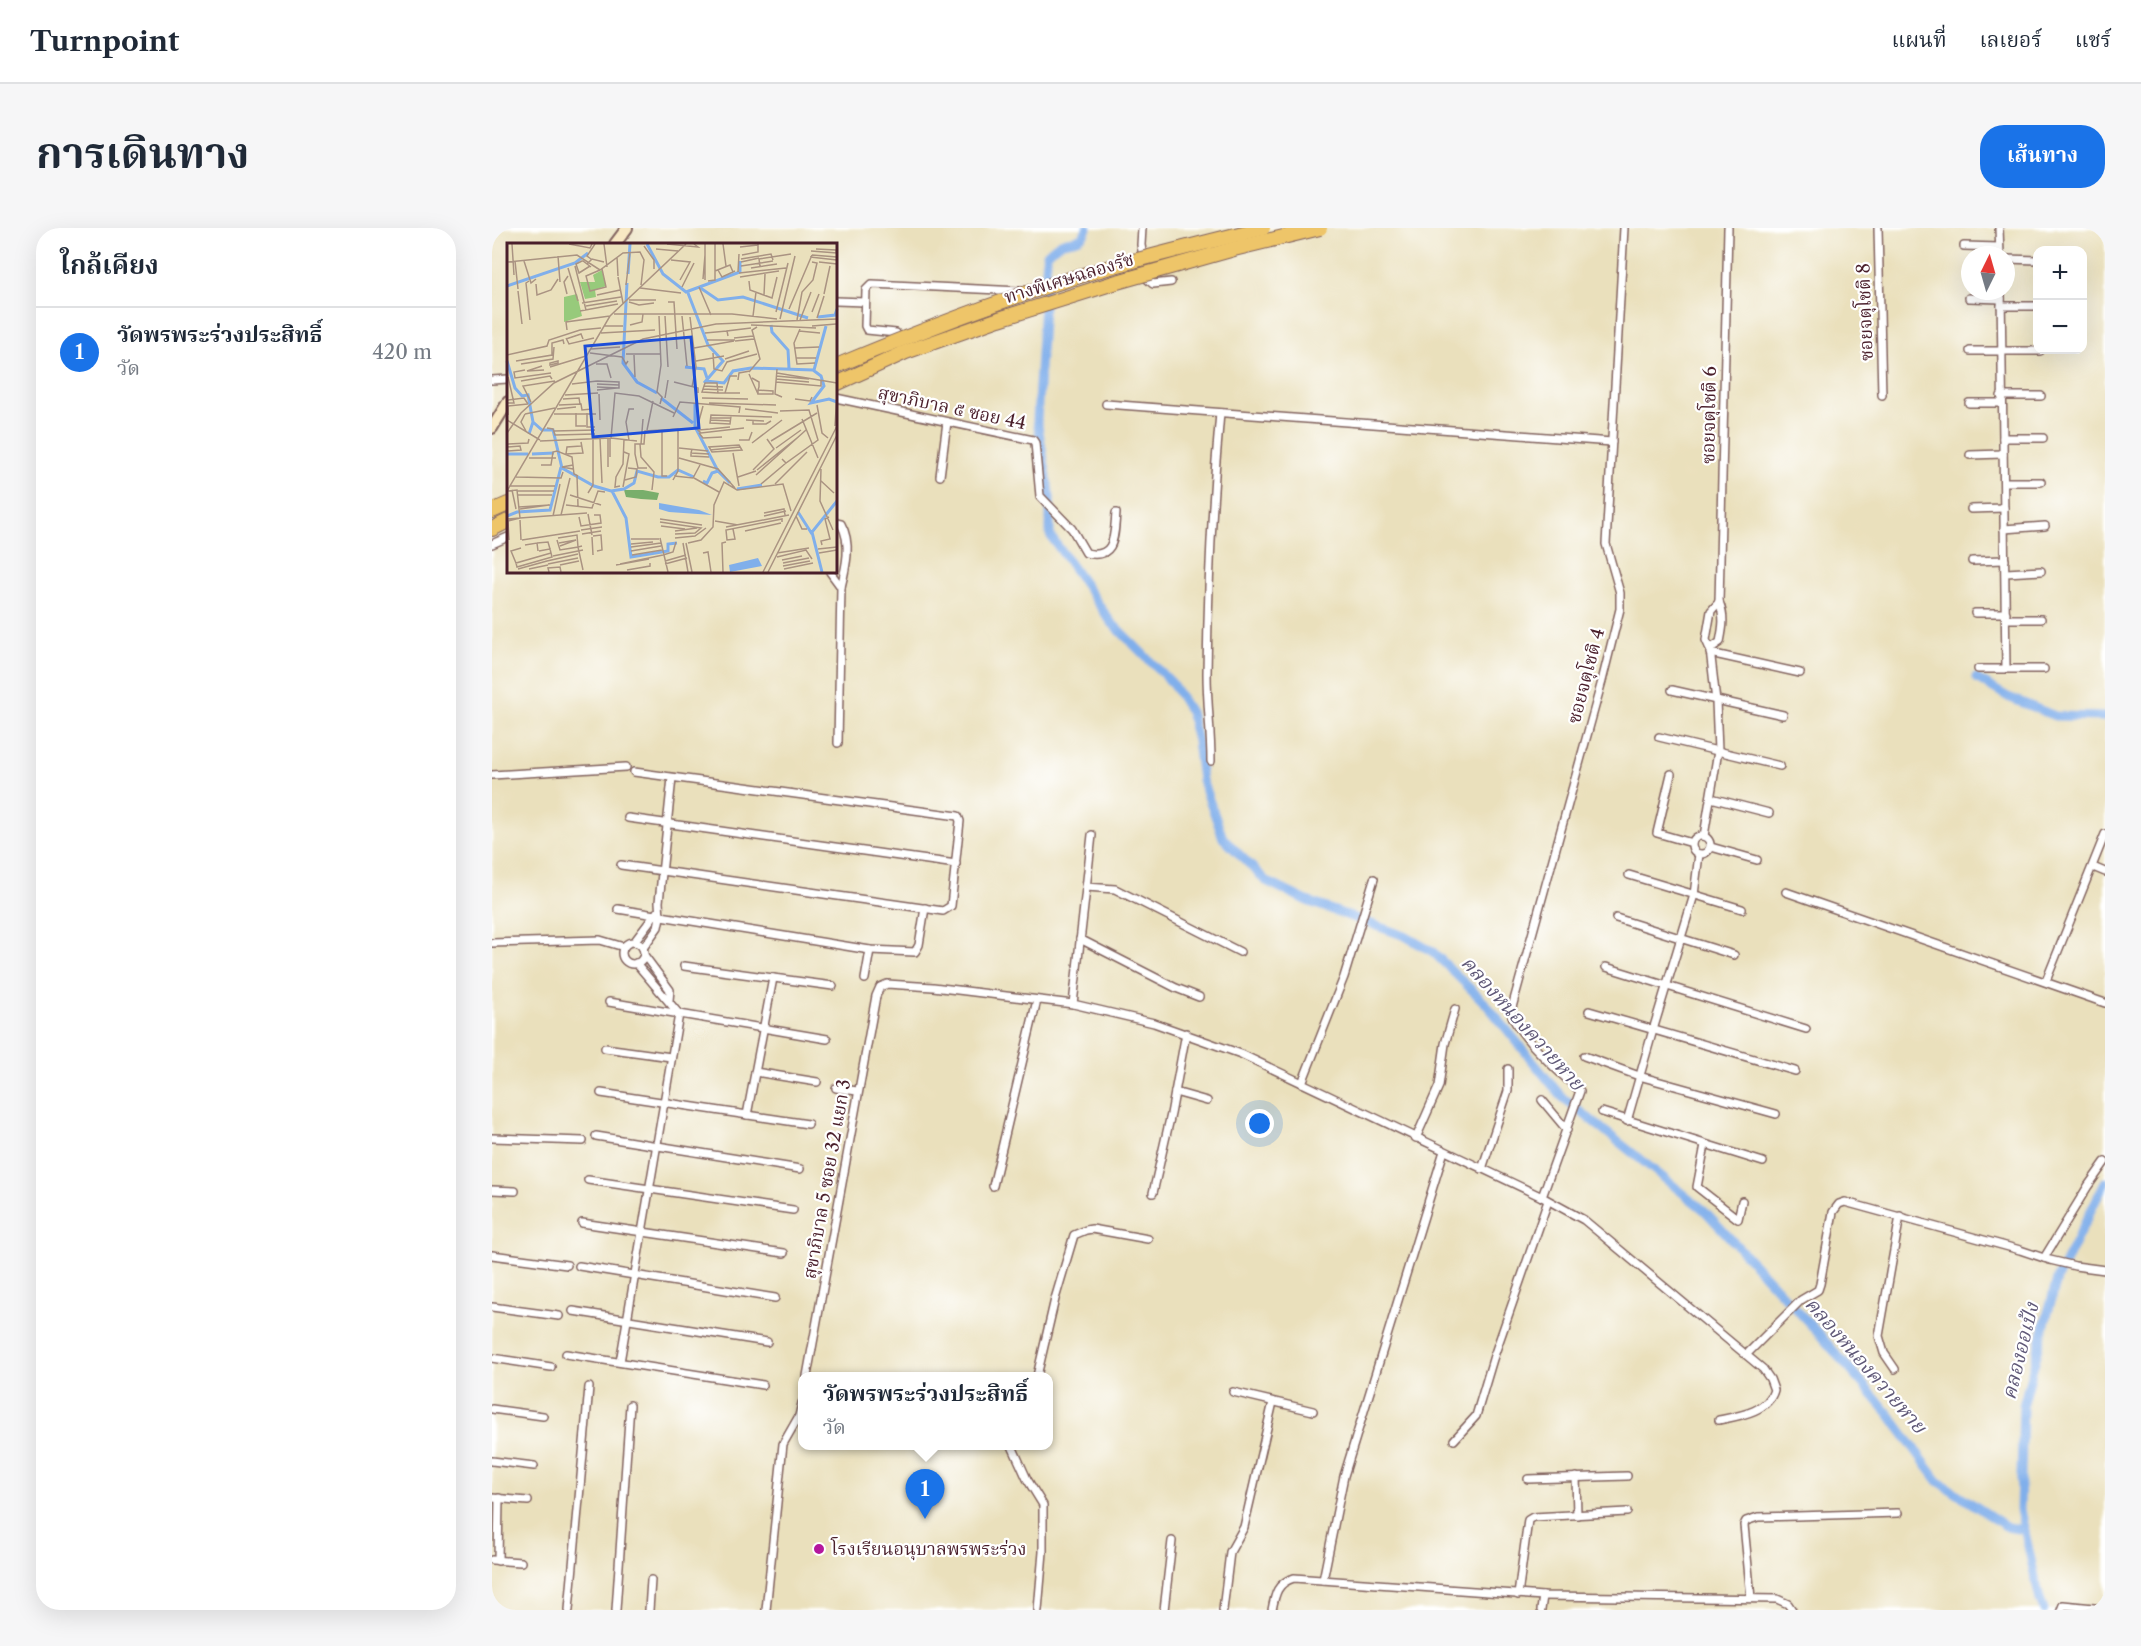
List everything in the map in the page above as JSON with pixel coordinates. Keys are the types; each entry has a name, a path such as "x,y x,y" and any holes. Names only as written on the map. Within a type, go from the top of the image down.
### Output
{"highway":[{"name":"ทางพิเศษฉลองรัช","path":"837,366 899,339 1105,269 1263,228"},
{"name":"ทางพิเศษฉลองรัช","path":"837,384 906,352 999,319 1223,252 1320,228"},
{"path":"492,511 507,504"},
{"path":"492,530 507,522"}],"main road":[{"path":"616,243 627,228"},
{"path":"492,428 507,404"}],"street":[{"path":"1142,228 1141,245 1147,279 1153,284 1171,282"},
{"name":"ซอยจตุโชติ 4","path":"1567,1130 1580,1091 1514,1023 1511,1011 1620,609 1620,593 1606,544 1624,228"},
{"name":"ซอยจตุโชติ 6","path":"1719,602 1728,228"},
{"name":"ซอยจตุโชติ 8","path":"1878,228 1882,395"},
{"path":"1999,228 1999,246"},
{"path":"2015,259 2033,260"},
{"path":"896,333 867,330 865,326 866,290 872,284 1020,291"},
{"path":"2001,300 2006,668"},
{"path":"2010,300 2033,305"},
{"path":"837,301 865,302"},
{"path":"1970,351 2033,351"},
{"path":"492,380 507,379"},
{"path":"1969,404 2041,396"},
{"name":"สุขาภิบาล ๕ ซอย 44","path":"837,398 1033,440 1040,496 1072,529 1086,553 1104,554 1109,549 1114,538 1116,513"},
{"path":"1106,405 1612,442"},
{"path":"1211,761 1208,685 1209,587 1220,413"},
{"path":"940,476 947,423"},
{"path":"2003,438 2043,438"},
{"path":"1970,455 2003,454"},
{"path":"2004,482 2041,482"},
{"path":"1971,509 2004,508"},
{"path":"837,523 842,524 846,532 847,561 841,587 838,743"},
{"path":"2004,529 2045,526"},
{"path":"492,530 507,536"},
{"path":"492,544 507,536"},
{"path":"1972,561 2005,560"},
{"path":"2006,573 2041,571"},
{"path":"831,573 841,587"},
{"path":"1704,836 1718,752 1716,701 1710,651 1706,640 1711,611 1719,602 1724,613 1720,642 1710,651"},
{"path":"1975,613 2041,619"},
{"path":"1710,651 1800,673"},
{"path":"1978,669 2044,669"},
{"path":"1672,690 1783,716"},
{"path":"1659,737 1780,766"},
{"path":"492,775 626,767"},
{"path":"621,865 943,911 951,906 960,822 958,816 634,772"},
{"path":"1671,774 1657,833 1692,843"},
{"path":"636,963 658,927 657,916 672,778"},
{"path":"1711,798 1768,813"},
{"path":"628,818 956,864"},
{"path":"2046,981 2105,834"},
{"path":"1074,1004 1092,835"},
{"path":"1704,836 1710,840 1710,847 1706,853 1699,854 1694,850 1692,843 1696,837 1704,836"},
{"path":"1710,847 1757,860"},
{"path":"1627,1120 1694,895 1699,854"},
{"path":"2093,867 2105,872"},
{"path":"1629,875 1742,909"},
{"path":"1302,1083 1344,977 1374,879"},
{"path":"1086,887 1115,889 1240,952"},
{"path":"1786,892 2105,1003"},
{"path":"618,909 870,950 915,952 919,945 925,908"},
{"path":"492,943 600,940 624,946 634,942 657,916"},
{"path":"1616,918 1734,955"},
{"path":"1080,939 1199,998"},
{"path":"634,942 644,951 669,990 669,1000"},
{"path":"624,946 623,958 629,963 636,963"},
{"path":"866,978 870,950"},
{"path":"620,1362 679,1014 636,963"},
{"path":"684,966 833,986"},
{"path":"1606,967 1806,1029"},
{"path":"747,1115 773,978"},
{"name":"สุขาภิบาล 5 ซอย 32 แยก 3","path":"808,1372 858,1091 876,996 880,987 887,984 933,987 1037,1000"},
{"path":"993,1186 1037,1000 1074,1004 1186,1033 1241,1054 1545,1199 1593,1226 1747,1354 1770,1379 1774,1390 1768,1402 1755,1410 1719,1420"},
{"path":"609,1002 827,1039"},
{"path":"1416,1138 1439,1086 1445,1044 1455,1009"},
{"path":"1589,1011 1795,1071"},
{"path":"1153,1193 1186,1033"},
{"path":"604,1048 672,1057"},
{"path":"1584,1056 1639,1076 1776,1114"},
{"path":"1482,1169 1508,1092 1508,1070"},
{"path":"755,1072 817,1082"},
{"path":"836,1088 858,1091"},
{"path":"1175,1092 1207,1101"},
{"path":"601,1093 808,1124"},
{"path":"1454,1440 1476,1416 1567,1130 1542,1100"},
{"path":"1602,1112 1762,1162"},
{"path":"596,1136 800,1169"},
{"path":"492,1138 583,1141"},
{"path":"1705,1145 1697,1187 1738,1219 1742,1201"},
{"path":"1323,1580 1344,1476 1444,1151"},
{"path":"2047,1259 2088,1186 2105,1162"},
{"path":"588,1180 793,1210"},
{"path":"492,1190 515,1191"},
{"path":"1747,1354 1802,1300 1818,1290 1833,1212 1839,1204 1853,1203 2047,1259 2105,1270"},
{"path":"1895,1369 1884,1353 1879,1336 1900,1216"},
{"path":"582,1223 784,1253"},
{"path":"1038,1372 1055,1299 1074,1235 1092,1229 1148,1239"},
{"path":"492,1255 567,1265"},
{"path":"579,1266 775,1298"},
{"path":"492,1307 559,1316"},
{"path":"573,1311 767,1342"},
{"path":"566,1354 763,1385"},
{"path":"492,1358 551,1367"},
{"path":"569,1610 589,1387"},
{"path":"1233,1392 1313,1411"},
{"path":"1223,1610 1230,1552 1244,1527 1273,1402"},
{"path":"616,1610 630,1405"},
{"path":"492,1409 543,1416"},
{"path":"766,1610 783,1447 786,1436 798,1419"},
{"path":"1014,1450 1043,1506 1043,1552 1038,1610"},
{"path":"492,1461 534,1466"},
{"path":"1528,1479 1627,1476"},
{"path":"1576,1477 1577,1515"},
{"path":"521,1562 495,1560 496,1498 528,1501"},
{"path":"1518,1595 1528,1520 1533,1517 1627,1512"},
{"path":"1751,1598 1744,1526 1746,1521 1758,1517 1898,1513"},
{"path":"1164,1610 1172,1541"},
{"path":"1272,1610 1277,1589 1285,1580 1294,1578 1518,1595 1751,1598 1784,1601 1791,1606 1792,1610"},
{"path":"649,1610 651,1580"},
{"path":"1541,1610 1543,1596"},
{"path":"2061,1610 2063,1605 2104,1609 2105,1607"}],"waterway":[{"name":"คลองหนองควายหาย","path":"1087,228 1081,237 1061,243 1047,254 1037,420 1050,496 1050,535 1111,622 1172,683 1190,712 1197,741 1202,780 1223,838 1266,881 1307,901 1405,936 1433,952 1486,1004 1561,1096 1704,1210 1819,1334 1889,1414 1938,1481 2007,1527 2024,1530"},
{"path":"1976,678 2008,697 2055,716 2105,717"},
{"name":"คลองออเป้ง","path":"2044,1610 2020,1510 2023,1406 2057,1279 2105,1182"}],"place":[{"name":"วัดพรพระร่วงประสิทธิ์","path":"925,1519"},
{"name":"โรงเรียนอนุบาลพรพระร่วง","path":"819,1549"}]}
